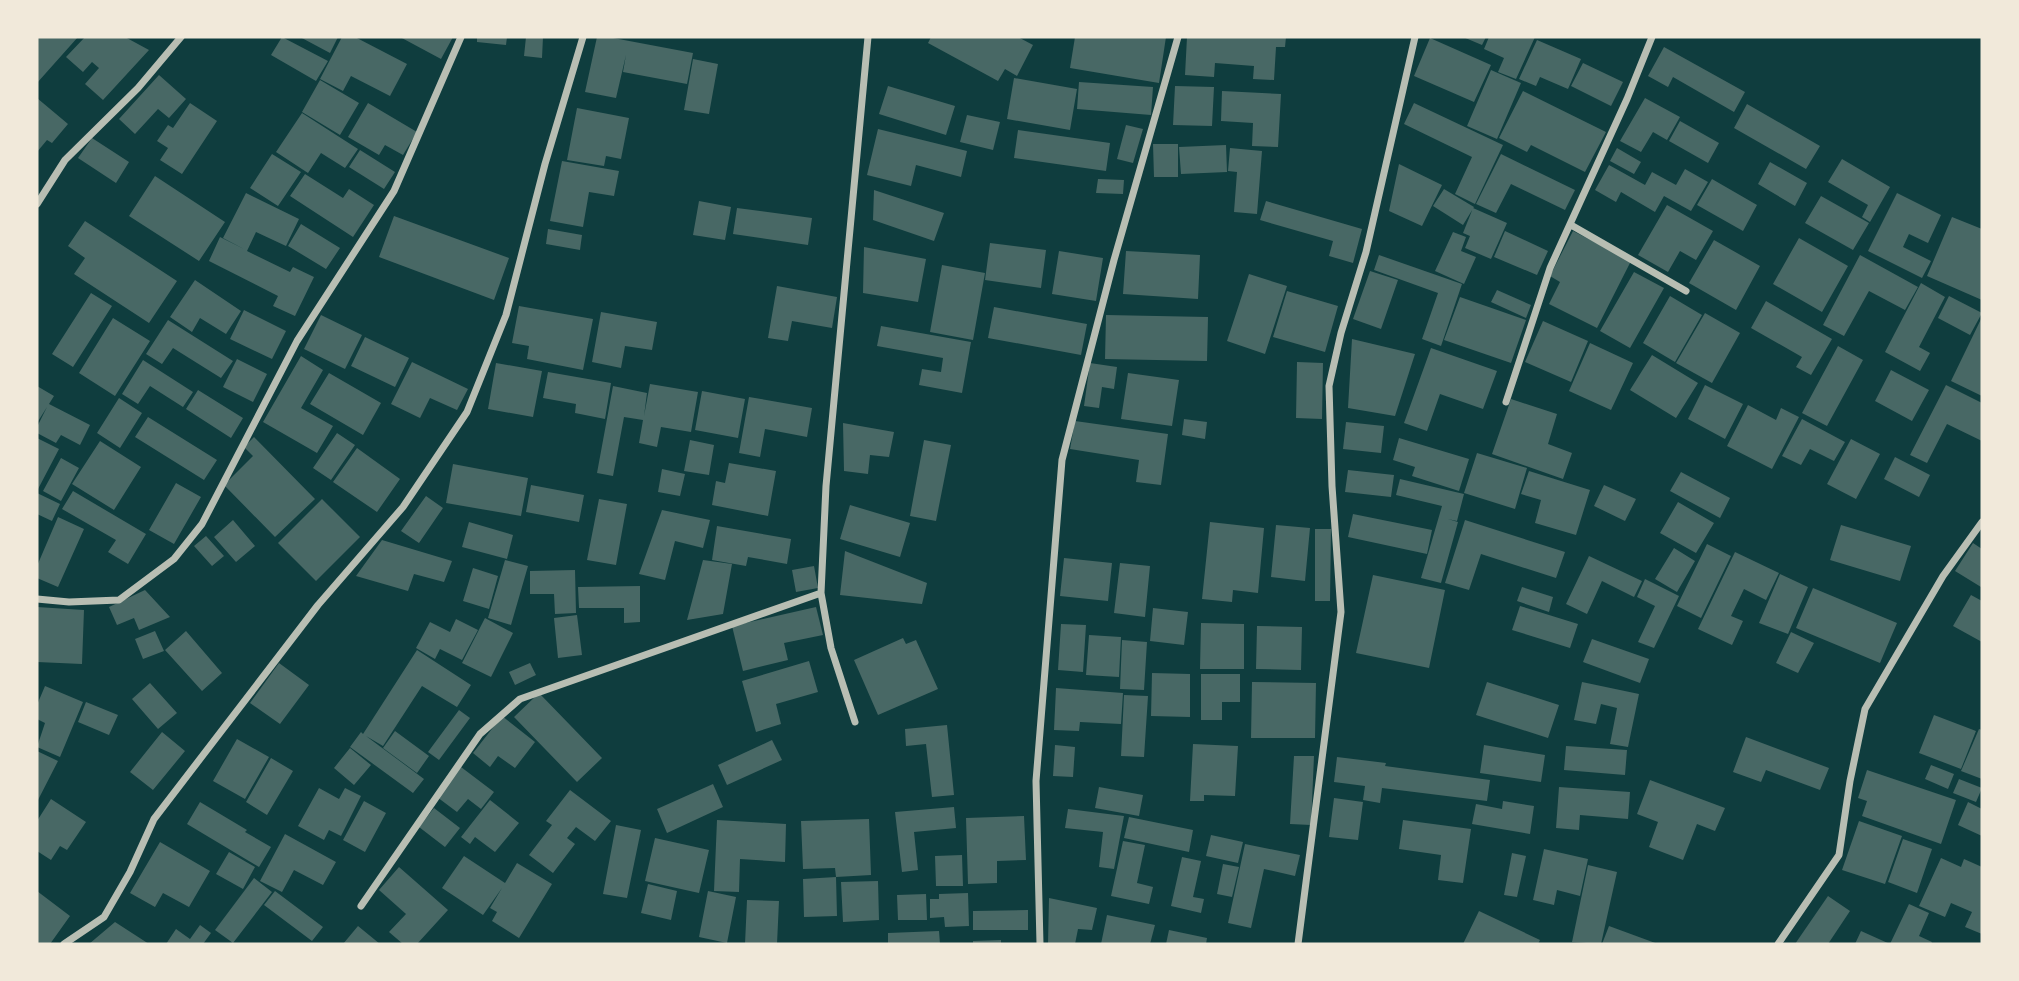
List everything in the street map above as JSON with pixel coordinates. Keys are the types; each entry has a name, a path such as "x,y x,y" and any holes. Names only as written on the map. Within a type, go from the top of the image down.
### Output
{"street":[{"path":"37,204 65,160 138,88 181,37"},
{"path":"37,599 69,602 119,600 174,559 202,524 297,341 394,191 461,37"},
{"path":"64,944 104,918 130,872 154,819 318,605 402,507 467,412 506,315 545,164 583,37"},
{"path":"855,722 831,648 821,593 826,486 868,37"},
{"path":"1040,944 1036,781 1062,460 1114,260 1178,37"},
{"path":"1298,944 1341,612 1332,486 1329,386 1366,252 1415,37"},
{"path":"1506,402 1550,268 1572,225 1652,37"},
{"path":"1572,225 1686,291"},
{"path":"1778,944 1839,855 1850,781 1866,709 1943,576 1982,522"},
{"path":"361,906 480,734 520,699 821,593"}],"building":[{"path":"37,37 78,37 37,83"},
{"path":"85,37 125,37 149,50 103,100 85,84 99,68 92,62 83,72 66,57"},
{"path":"282,37 328,61 316,81 271,55"},
{"path":"300,37 338,37 330,53"},
{"path":"342,37 355,37 407,64 390,96 351,76 343,91 320,79"},
{"path":"400,37 453,37 441,59"},
{"path":"477,37 507,37 506,45 477,42"},
{"path":"526,37 543,37 542,58 524,56"},
{"path":"597,37 693,53 687,84 623,72 626,55 616,98 585,92"},
{"path":"931,37 1018,37 1033,45 1017,76 1005,69 998,81 928,43"},
{"path":"1075,37 1166,37 1159,83 1070,68"},
{"path":"1187,37 1286,37 1285,47 1276,47 1274,80 1253,79 1254,66 1215,63 1214,77 1185,75"},
{"path":"1463,37 1486,37 1482,45"},
{"path":"1489,37 1535,37 1516,79 1498,72 1504,58 1484,49"},
{"path":"1430,38 1491,65 1474,102 1414,76"},
{"path":"1537,40 1581,59 1568,89 1540,77 1536,86 1519,79"},
{"path":"1664,47 1745,92 1734,112 1673,77 1668,87 1648,76"},
{"path":"693,59 718,64 709,114 684,110"},
{"path":"1583,63 1623,82 1611,106 1571,86"},
{"path":"1491,70 1521,83 1497,139 1467,126"},
{"path":"159,75 186,99 169,118 158,109 135,134 119,119"},
{"path":"1014,78 1077,89 1070,130 1007,119"},
{"path":"320,80 359,103 340,135 302,112"},
{"path":"1079,82 1153,87 1151,115 1077,109"},
{"path":"888,86 955,106 946,135 879,114"},
{"path":"1175,86 1214,87 1212,126 1173,125"},
{"path":"1222,91 1281,94 1278,147 1252,146 1253,123 1221,121"},
{"path":"1523,91 1606,132 1585,172 1531,145 1527,152 1499,138"},
{"path":"37,98 68,124 52,143 47,140 37,152"},
{"path":"1645,98 1680,117 1667,140 1653,132 1641,152 1620,141"},
{"path":"190,103 217,121 182,174 160,160 168,148 157,141 168,125 173,128"},
{"path":"368,103 417,132 403,155 385,145 379,155 348,137"},
{"path":"1414,103 1503,145 1475,204 1455,194 1472,157 1404,124"},
{"path":"1747,104 1820,146 1806,169 1734,128"},
{"path":"577,108 629,118 621,159 606,156 604,166 567,160"},
{"path":"302,113 358,149 345,168 321,153 308,173 276,152"},
{"path":"967,115 1000,122 993,150 960,142"},
{"path":"1680,121 1719,143 1708,163 1669,141"},
{"path":"1126,125 1143,129 1133,163 1117,159"},
{"path":"878,129 967,151 961,177 916,165 911,186 867,175"},
{"path":"1018,130 1110,143 1106,171 1014,158"},
{"path":"92,138 129,162 116,183 78,158"},
{"path":"1153,144 1178,144 1178,177 1154,177"},
{"path":"1226,145 1227,172 1181,174 1179,147"},
{"path":"1230,148 1262,151 1257,214 1234,212 1237,172 1228,171"},
{"path":"1617,148 1641,162 1634,174 1610,161"},
{"path":"360,150 395,172 384,189 349,167"},
{"path":"272,154 301,172 278,206 250,188"},
{"path":"1501,154 1575,190 1565,210 1511,184 1496,213 1476,204"},
{"path":"1842,159 1890,187 1870,222 1862,217 1868,205 1828,182"},
{"path":"562,161 619,171 614,196 589,192 583,227 550,221"},
{"path":"1770,162 1807,183 1795,206 1758,184"},
{"path":"1399,164 1442,185 1422,226 1389,211"},
{"path":"1609,165 1645,185 1652,172 1676,185 1685,169 1708,182 1691,211 1664,196 1655,212 1621,192 1616,202 1595,190"},
{"path":"305,174 343,198 349,189 374,205 353,237 290,196"},
{"path":"155,176 225,222 199,261 129,216"},
{"path":"1098,179 1124,180 1123,194 1096,193"},
{"path":"1712,179 1757,205 1743,231 1697,205"},
{"path":"1444,189 1474,207 1463,225 1433,206"},
{"path":"874,190 944,213 934,241 873,220"},
{"path":"246,193 299,219 286,246 256,232 247,251 290,272 293,267 314,277 295,316 273,306 278,296 209,261 220,237 244,249 223,238"},
{"path":"1897,193 1941,215 1928,243 1909,234 1903,247 1931,261 1922,278 1868,251"},
{"path":"1821,196 1869,223 1853,250 1805,223"},
{"path":"699,201 731,207 725,240 693,235"},
{"path":"1266,201 1362,229 1353,263 1329,256 1333,241 1260,220"},
{"path":"1667,205 1713,231 1696,260 1680,251 1668,272 1638,255"},
{"path":"737,208 812,218 808,245 733,234"},
{"path":"1473,208 1507,223 1491,259 1465,248 1470,236 1463,233"},
{"path":"394,216 509,258 494,300 379,257"},
{"path":"1952,217 1982,229 1982,300 1927,276"},
{"path":"85,221 177,281 149,323 74,274 85,258 68,246"},
{"path":"301,224 340,248 326,269 288,246"},
{"path":"548,229 582,235 580,250 546,244"},
{"path":"1505,231 1548,251 1537,275 1494,257"},
{"path":"1573,231 1631,261 1597,328 1549,304 1560,282 1550,276"},
{"path":"1453,232 1466,237 1461,251 1476,257 1464,284 1435,271"},
{"path":"1799,238 1848,266 1822,312 1773,284"},
{"path":"1714,240 1760,266 1736,310 1689,283"},
{"path":"990,243 1046,250 1041,288 985,280"},
{"path":"864,247 926,259 918,302 863,293"},
{"path":"1059,251 1103,258 1096,301 1052,294"},
{"path":"1126,251 1200,255 1198,299 1123,294"},
{"path":"1379,255 1462,284 1441,346 1422,339 1438,293 1374,270"},
{"path":"1860,255 1918,287 1905,310 1869,291 1844,336 1823,325"},
{"path":"942,265 985,273 973,340 930,332"},
{"path":"1370,271 1398,280 1381,329 1353,319"},
{"path":"1634,272 1664,288 1630,348 1600,331"},
{"path":"1249,274 1287,286 1265,354 1227,341"},
{"path":"195,280 241,311 226,334 200,318 192,332 170,317"},
{"path":"1921,283 1945,297 1919,347 1930,353 1920,371 1885,352"},
{"path":"777,286 837,297 832,328 792,321 788,341 768,338"},
{"path":"1497,290 1531,305 1526,318 1491,302"},
{"path":"1287,291 1338,306 1325,352 1273,337"},
{"path":"91,293 112,306 73,367 52,354"},
{"path":"1670,296 1702,315 1675,362 1643,343"},
{"path":"1949,296 1982,313 1970,335 1938,318"},
{"path":"1460,297 1526,320 1511,363 1444,340"},
{"path":"1766,301 1832,339 1811,375 1796,367 1802,357 1751,328"},
{"path":"519,306 593,319 583,370 527,359 529,346 512,343"},
{"path":"994,307 1087,324 1081,355 988,338"},
{"path":"244,310 286,331 272,359 230,339"},
{"path":"601,312 657,322 652,350 625,346 621,368 592,362"},
{"path":"1705,313 1740,333 1712,383 1676,363"},
{"path":"321,315 362,335 345,369 304,349"},
{"path":"1106,315 1208,317 1207,361 1105,359"},
{"path":"1982,317 1982,396 1951,381"},
{"path":"113,318 150,341 115,396 79,373"},
{"path":"168,320 233,361 221,378 173,348 162,364 146,354"},
{"path":"1543,321 1588,341 1571,382 1525,362"},
{"path":"881,326 971,342 962,393 919,385 922,369 941,372 943,358 877,346"},
{"path":"365,337 409,358 395,387 351,366"},
{"path":"1352,339 1415,354 1395,416 1348,408"},
{"path":"1590,343 1633,363 1611,410 1569,391"},
{"path":"1838,346 1863,360 1827,426 1802,413"},
{"path":"1431,348 1497,371 1483,409 1440,394 1427,431 1404,423"},
{"path":"1652,355 1698,383 1676,418 1630,390"},
{"path":"301,356 323,370 301,408 333,426 317,453 263,422"},
{"path":"237,359 267,374 253,402 223,387"},
{"path":"143,360 193,392 183,407 150,386 138,404 122,394"},
{"path":"412,362 468,389 457,410 430,398 420,418 391,404"},
{"path":"1297,362 1323,363 1322,419 1296,418"},
{"path":"496,363 542,371 533,417 488,409"},
{"path":"1090,363 1117,367 1114,389 1102,387 1099,408 1084,406"},
{"path":"1891,370 1929,390 1912,421 1875,401"},
{"path":"548,372 611,383 605,419 575,413 576,404 543,398"},
{"path":"329,373 381,403 363,435 310,404"},
{"path":"1128,373 1179,380 1172,426 1121,419"},
{"path":"650,384 698,392 691,432 661,427 657,447 639,443 643,420 624,417 613,476 597,473 613,386 647,393 644,416"},
{"path":"1705,385 1743,404 1725,439 1688,419"},
{"path":"1946,385 1982,403 1982,441 1947,424 1927,463 1910,455"},
{"path":"37,386 54,396 49,404 90,425 80,445 61,435 56,443 37,433 37,427 47,407 37,423"},
{"path":"198,390 243,418 231,438 186,409"},
{"path":"702,391 745,399 738,438 695,430"},
{"path":"749,397 812,408 807,437 765,429 760,457 739,453"},
{"path":"119,398 142,413 120,448 97,433"},
{"path":"1511,399 1557,414 1548,444 1572,453 1563,479 1492,454"},
{"path":"1748,405 1776,420 1781,408 1799,417 1772,469 1727,446"},
{"path":"148,417 217,460 204,480 135,437"},
{"path":"1184,419 1207,422 1205,439 1182,435"},
{"path":"1802,419 1845,442 1834,461 1810,449 1801,465 1782,456"},
{"path":"1075,421 1168,434 1161,485 1136,482 1139,460 1070,449"},
{"path":"1346,422 1384,426 1381,453 1343,449"},
{"path":"843,423 894,432 889,457 870,455 868,474 844,471"},
{"path":"337,433 355,445 331,480 313,468"},
{"path":"254,437 315,499 275,537 224,485 253,456 244,447"},
{"path":"37,438 59,449 37,491"},
{"path":"1399,438 1469,459 1459,491 1412,476 1415,467 1393,460"},
{"path":"1851,439 1880,454 1856,499 1827,484"},
{"path":"690,440 714,445 709,475 684,471"},
{"path":"924,440 951,445 936,521 910,516"},
{"path":"100,441 141,467 114,510 72,484"},
{"path":"357,448 400,479 377,512 333,482"},
{"path":"1477,453 1527,468 1515,509 1464,493"},
{"path":"1895,457 1930,475 1919,497 1884,479"},
{"path":"61,458 79,468 61,501 43,491"},
{"path":"729,463 776,471 768,516 712,505 716,481 725,483"},
{"path":"453,464 528,478 521,516 446,503"},
{"path":"662,469 685,474 680,496 658,492"},
{"path":"1348,470 1394,475 1391,497 1345,492"},
{"path":"1529,471 1590,490 1576,535 1535,523 1541,500 1521,494"},
{"path":"1681,472 1730,498 1720,518 1670,491"},
{"path":"1400,479 1464,494 1457,521 1448,519 1458,522 1441,583 1421,578 1442,506 1396,495"},
{"path":"176,483 201,497 174,544 149,530"},
{"path":"531,485 584,495 579,522 526,512"},
{"path":"1604,485 1636,499 1625,521 1594,506"},
{"path":"73,491 146,534 128,564 108,552 116,540 62,509"},
{"path":"37,493 60,504 52,521 37,514"},
{"path":"426,496 443,508 419,543 401,531"},
{"path":"322,499 360,537 316,581 278,543"},
{"path":"599,499 627,504 616,565 587,560"},
{"path":"1678,502 1714,523 1696,553 1660,533"},
{"path":"850,505 910,523 900,557 840,539"},
{"path":"662,510 710,520 703,548 675,541 665,580 639,574"},
{"path":"1353,514 1432,530 1427,554 1348,537"},
{"path":"58,517 84,529 58,587 37,578 37,566"},
{"path":"233,520 255,546 236,562 214,537"},
{"path":"1465,520 1565,552 1556,578 1481,554 1469,590 1445,583"},
{"path":"469,522 513,535 507,559 462,547"},
{"path":"1210,522 1264,528 1258,593 1233,590 1232,602 1202,599"},
{"path":"1276,525 1310,528 1305,581 1271,577"},
{"path":"1841,525 1911,546 1900,581 1830,560"},
{"path":"717,526 791,539 787,564 748,557 746,566 712,560"},
{"path":"1315,529 1331,529 1330,601 1315,601"},
{"path":"206,536 224,556 212,566 194,546"},
{"path":"382,540 452,561 444,582 414,574 408,591 356,576"},
{"path":"1973,543 1982,549 1981,587 1955,571"},
{"path":"1707,544 1731,556 1701,618 1677,606"},
{"path":"1674,548 1695,561 1677,592 1655,579"},
{"path":"845,551 927,583 922,604 840,595"},
{"path":"1735,552 1779,573 1766,600 1744,589 1731,616 1743,621 1732,645 1698,629"},
{"path":"1589,556 1642,581 1634,597 1602,581 1587,614 1566,604"},
{"path":"1064,558 1112,563 1108,601 1060,596"},
{"path":"505,560 528,566 511,625 488,618"},
{"path":"703,560 732,564 723,614 687,620"},
{"path":"1120,563 1150,566 1145,617 1114,613"},
{"path":"814,566 818,588 796,592 792,570"},
{"path":"473,568 498,576 489,609 463,601"},
{"path":"575,570 576,613 555,614 554,594 530,594 530,571"},
{"path":"1780,574 1808,587 1788,634 1759,623"},
{"path":"1373,575 1445,590 1429,668 1356,653"},
{"path":"1645,579 1679,596 1654,648 1638,642 1655,606 1637,597"},
{"path":"640,586 640,622 624,623 624,608 579,608 578,587"},
{"path":"1522,587 1553,597 1549,612 1517,601"},
{"path":"1813,588 1897,623 1880,663 1796,628"},
{"path":"145,590 170,617 139,630 134,618 117,625 109,607"},
{"path":"1971,595 1982,601 1982,642 1953,626"},
{"path":"1520,606 1578,624 1570,648 1512,630"},
{"path":"37,607 84,610 82,664 37,662"},
{"path":"816,607 823,635 784,643 788,660 743,671 732,626"},
{"path":"1153,608 1188,612 1184,645 1150,641"},
{"path":"577,615 582,655 558,658 554,618"},
{"path":"485,618 513,633 491,677 462,663"},
{"path":"456,619 478,630 462,660 440,649 435,659 416,648 430,622 450,632"},
{"path":"1201,623 1244,624 1244,669 1200,669"},
{"path":"1061,624 1086,625 1083,672 1058,670"},
{"path":"1257,626 1302,627 1301,670 1256,669"},
{"path":"155,631 164,651 143,659 135,639"},
{"path":"186,631 222,673 202,691 165,650"},
{"path":"1791,632 1814,643 1798,673 1776,663"},
{"path":"1089,635 1121,637 1119,677 1086,675"},
{"path":"903,638 906,644 916,640 938,689 878,715 854,660"},
{"path":"1592,639 1649,659 1640,683 1583,662"},
{"path":"1122,640 1147,642 1144,690 1120,689"},
{"path":"417,650 471,685 457,707 422,686 383,746 366,736 424,779 413,793 350,747 361,732 363,734"},
{"path":"809,661 818,692 776,704 781,724 756,732 742,681"},
{"path":"279,663 309,685 280,724 250,703"},
{"path":"530,663 536,675 515,685 509,672"},
{"path":"1152,673 1190,674 1190,717 1151,716"},
{"path":"1201,674 1240,674 1240,702 1222,702 1222,720 1201,720"},
{"path":"1252,682 1316,683 1315,738 1251,738"},
{"path":"1487,682 1559,705 1548,738 1476,715"},
{"path":"1582,682 1639,694 1628,747 1610,744 1617,708 1601,704 1596,724 1574,720"},
{"path":"150,683 177,713 158,729 132,699"},
{"path":"45,686 83,702 60,757 37,747 45,723 37,719 37,705"},
{"path":"1056,688 1123,693 1121,724 1080,722 1079,731 1054,730"},
{"path":"539,693 602,758 577,782 514,717"},
{"path":"1124,695 1148,696 1144,757 1121,756"},
{"path":"86,702 118,715 109,735 78,722"},
{"path":"459,710 470,718 439,760 428,752"},
{"path":"1934,715 1976,731 1961,769 1919,753"},
{"path":"502,716 535,742 515,768 498,756 490,767 473,753"},
{"path":"947,725 954,795 932,797 926,744 906,746 905,729"},
{"path":"1979,729 1982,730 1982,779 1961,771"},
{"path":"395,731 429,756 417,773 383,748"},
{"path":"162,732 185,751 153,790 130,772"},
{"path":"1746,737 1829,768 1820,790 1766,770 1761,782 1733,772"},
{"path":"237,739 269,757 245,799 213,781"},
{"path":"772,740 782,760 727,785 718,765"},
{"path":"1193,744 1238,746 1235,796 1204,795 1204,801 1190,801"},
{"path":"1055,745 1075,747 1073,777 1053,776"},
{"path":"1484,745 1545,755 1541,782 1480,773"},
{"path":"1566,746 1627,750 1625,775 1564,770"},
{"path":"350,748 371,765 354,785 334,768"},
{"path":"37,751 58,761 37,802"},
{"path":"1294,756 1314,756 1311,825 1290,824"},
{"path":"1337,757 1490,780 1487,801 1382,788 1380,803 1363,800 1365,786 1334,782"},
{"path":"271,758 293,771 267,815 246,802"},
{"path":"1931,765 1954,774 1948,789 1925,779"},
{"path":"461,767 494,792 481,809 468,799 457,812 437,797"},
{"path":"1867,770 1956,800 1941,844 1862,816 1867,801 1858,798"},
{"path":"1959,779 1982,788 1976,802 1953,793"},
{"path":"1650,780 1725,808 1715,831 1697,824 1683,860 1649,847 1658,822 1637,814"},
{"path":"713,784 723,807 667,833 657,809"},
{"path":"1099,787 1143,795 1139,816 1095,808"},
{"path":"1559,787 1630,792 1628,819 1580,815 1579,830 1556,828"},
{"path":"319,788 339,799 345,788 361,796 341,836 329,830 324,840 298,826"},
{"path":"570,790 611,821 595,841 576,827 567,838 575,844 553,873 529,855 552,825 546,821"},
{"path":"1334,798 1363,802 1358,840 1329,837"},
{"path":"51,799 86,822 67,850 60,846 51,860 37,851 37,821"},
{"path":"490,800 519,823 495,852 475,837 470,844 461,837"},
{"path":"364,801 386,813 365,852 343,840"},
{"path":"1503,801 1534,806 1530,834 1472,824 1476,804 1502,809"},
{"path":"200,802 271,847 259,867 187,824"},
{"path":"1968,802 1982,809 1982,836 1958,825"},
{"path":"954,807 956,828 914,832 918,870 902,872 895,812"},
{"path":"434,808 460,828 445,847 419,827"},
{"path":"1068,809 1124,816 1114,869 1099,867 1103,832 1065,828"},
{"path":"1024,816 1026,860 997,861 997,883 968,884 966,818"},
{"path":"1129,817 1193,830 1189,852 1124,838"},
{"path":"869,819 871,875 836,877 835,868 803,869 801,821"},
{"path":"717,820 786,824 785,862 740,859 739,892 714,891"},
{"path":"1403,820 1471,829 1463,883 1438,880 1441,855 1399,849"},
{"path":"1859,821 1902,836 1885,884 1842,870"},
{"path":"616,825 641,830 627,898 603,894"},
{"path":"285,834 336,862 323,885 294,870 282,892 260,881"},
{"path":"1211,835 1243,842 1238,863 1206,856"},
{"path":"655,838 709,850 699,893 645,881"},
{"path":"1903,839 1932,849 1917,893 1888,882"},
{"path":"1123,841 1145,845 1137,883 1153,887 1149,904 1111,896"},
{"path":"160,842 210,871 189,907 163,893 155,907 130,893"},
{"path":"1245,844 1300,855 1295,876 1264,869 1251,928 1228,923"},
{"path":"1544,849 1588,859 1580,896 1557,890 1554,905 1533,900"},
{"path":"229,852 255,867 243,889 216,874"},
{"path":"1512,853 1526,856 1517,897 1504,895"},
{"path":"962,855 963,886 936,886 935,856"},
{"path":"464,856 505,883 517,863 552,884 519,938 492,921 497,912 490,908 502,888 483,915 442,888"},
{"path":"1182,857 1201,861 1193,897 1204,899 1201,913 1171,906"},
{"path":"1941,858 1961,867 1964,859 1982,867 1982,934 1965,927 1972,912 1951,903 1945,917 1919,906"},
{"path":"1223,864 1239,867 1232,897 1217,894"},
{"path":"1588,865 1617,872 1601,944 1572,942"},
{"path":"399,867 448,910 417,944 403,944 389,932 406,914 379,890"},
{"path":"836,877 837,916 804,917 803,879"},
{"path":"254,878 272,892 233,943 215,930"},
{"path":"878,881 879,920 843,922 841,882"},
{"path":"648,884 677,891 671,920 641,913"},
{"path":"37,891 70,916 50,944 37,944"},
{"path":"275,891 323,927 312,941 264,905"},
{"path":"708,891 736,897 727,943 699,937"},
{"path":"968,893 969,926 945,927 944,917 930,918 930,899 939,899 939,894"},
{"path":"926,894 927,920 898,920 897,895"},
{"path":"1828,896 1850,911 1828,944 1795,944"},
{"path":"1049,898 1097,908 1092,930 1078,929 1075,944 1048,944"},
{"path":"747,900 779,901 777,944 745,944"},
{"path":"1909,904 1929,913 1919,936 1932,942 1931,944 1890,944"},
{"path":"1028,910 1028,930 973,930 973,911"},
{"path":"1479,911 1540,940 1538,944 1463,944"},
{"path":"1107,915 1155,925 1150,944 1101,944"},
{"path":"115,922 149,944 89,944"},
{"path":"200,925 211,933 203,944 166,944 176,929 190,939"},
{"path":"358,926 380,944 343,944"},
{"path":"1609,926 1658,944 1602,944"},
{"path":"1169,930 1207,938 1206,944 1166,944"},
{"path":"939,931 940,944 888,944 888,933"},
{"path":"1861,931 1890,944 1855,944"},
{"path":"1001,940 1001,944 973,944 973,941"}]}
